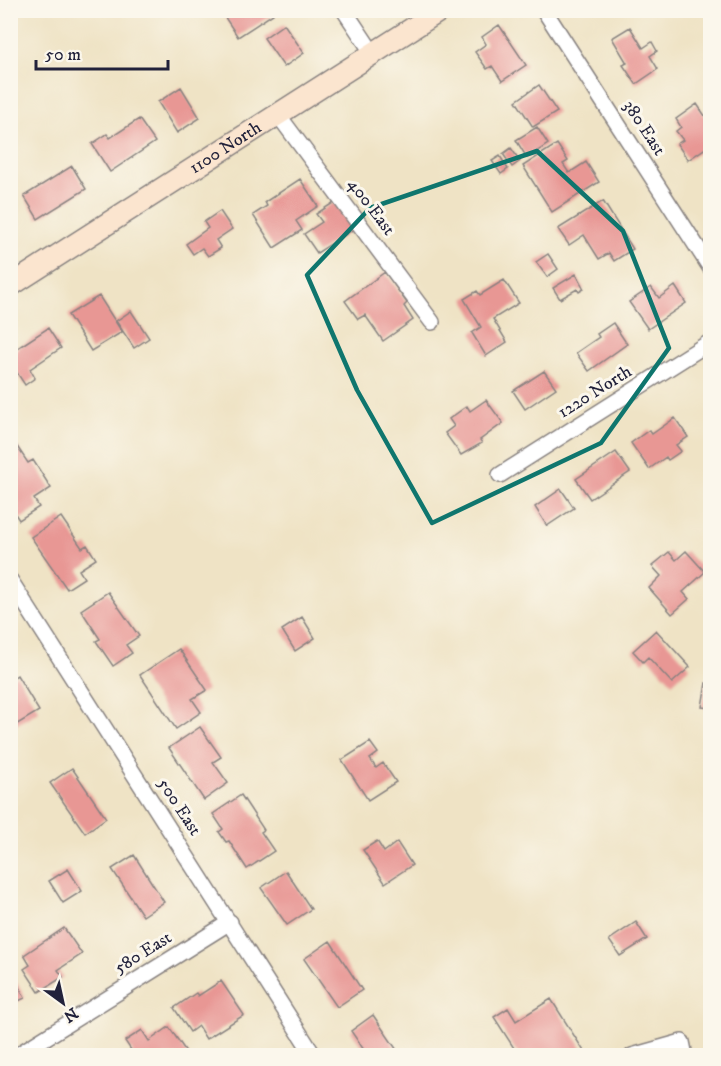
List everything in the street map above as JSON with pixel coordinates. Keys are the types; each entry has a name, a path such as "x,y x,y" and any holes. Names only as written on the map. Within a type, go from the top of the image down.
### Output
{"street":[{"path":"344,10 374,55"},
{"name":"1100 North","path":"10,286 279,116 441,10"},
{"name":"380 East","path":"544,10 711,267"},
{"name":"400 East","path":"279,116 432,322"},
{"name":"1220 North","path":"500,475 711,342"},
{"name":"500 East","path":"10,580 314,1056"},
{"name":"580 East","path":"16,1056 230,922"},
{"path":"632,1056 682,1042 685,1056"}],"highlighted area":[{"path":"537,151 623,231 669,348 601,443 432,523 357,390 307,275 370,208"}],"building":[{"path":"220,10 271,10 273,14 238,37"},
{"path":"284,24 304,53 284,67 264,38"},
{"path":"499,25 526,65 502,81 492,66 487,69 475,52 486,44 482,37"},
{"path":"630,27 643,48 652,42 657,51 650,56 658,69 636,84 623,65 627,63 612,38"},
{"path":"539,85 557,112 533,127 516,101"},
{"path":"181,87 200,118 177,133 158,102"},
{"path":"697,104 705,116 710,112 710,145 688,160 677,144 683,140 676,131 681,127 676,119"},
{"path":"139,119 155,142 110,172 92,144 107,134 110,138"},
{"path":"537,127 548,144 527,158 516,140"},
{"path":"557,144 568,161 563,164 569,173 586,162 599,182 552,212 523,166"},
{"path":"511,148 520,161 512,167 503,154"},
{"path":"500,156 508,169 501,174 492,161"},
{"path":"72,166 86,189 38,219 24,196"},
{"path":"300,179 318,206 296,221 302,230 274,248 253,215 267,206 265,202"},
{"path":"336,201 354,229 317,253 304,234 322,222 316,214"},
{"path":"603,201 633,249 614,261 609,253 599,259 584,235 569,245 558,229"},
{"path":"220,211 232,229 216,240 221,248 208,256 202,248 193,254 186,244 208,228 204,222"},
{"path":"548,254 558,269 547,277 536,262"},
{"path":"385,272 407,303 404,306 413,320 383,341 365,315 358,319 345,301"},
{"path":"576,274 584,289 579,292 577,289 560,299 553,288"},
{"path":"504,280 519,303 493,319 507,342 486,356 472,333 481,327 464,299 477,291 480,295"},
{"path":"675,286 686,303 648,329 629,302 651,287 659,298"},
{"path":"99,296 122,332 91,351 68,315"},
{"path":"131,311 149,338 134,348 116,321"},
{"path":"613,323 627,344 589,371 576,353 599,337 597,334"},
{"path":"48,328 61,348 30,369 35,378 25,385 10,362 10,353"},
{"path":"544,371 556,388 525,409 513,391"},
{"path":"486,400 503,423 480,440 482,443 461,455 445,433 454,426 449,419 467,406 470,411"},
{"path":"675,418 688,437 676,445 681,451 668,460 666,457 649,469 631,443 649,430 652,434"},
{"path":"16,445 28,463 33,460 51,488 34,499 39,507 19,520 10,506 10,449"},
{"path":"616,452 630,472 590,499 576,479"},
{"path":"561,489 574,508 547,526 535,507"},
{"path":"61,517 82,548 87,545 96,559 79,570 84,578 67,589 31,537"},
{"path":"686,551 705,572 683,592 689,599 672,614 649,588 661,576 652,566 669,552 676,560"},
{"path":"108,592 139,636 126,645 132,653 113,666 96,641 100,639 81,610"},
{"path":"302,617 315,638 295,651 282,630"},
{"path":"656,630 690,667 672,683 648,657 643,662 633,651"},
{"path":"179,649 207,690 192,699 201,712 176,729 140,675"},
{"path":"10,671 14,677 17,675 39,711 14,726 10,720"},
{"path":"706,683 710,684 710,708 702,707"},
{"path":"200,727 221,757 213,762 228,783 204,800 169,748"},
{"path":"370,742 378,753 370,759 376,768 383,763 396,782 368,800 342,760"},
{"path":"72,768 106,818 85,833 50,783"},
{"path":"241,795 264,830 261,832 274,851 247,869 229,841 226,842 219,832 223,829 213,814"},
{"path":"377,841 384,852 397,842 412,865 385,883 363,850"},
{"path":"134,855 164,902 143,916 112,869"},
{"path":"68,869 82,891 63,903 49,881"},
{"path":"286,871 311,909 287,925 261,888"},
{"path":"636,922 647,939 620,956 609,940"},
{"path":"64,928 82,954 58,970 63,977 39,992 24,969 30,965 24,955"},
{"path":"330,941 362,990 337,1007 304,959"},
{"path":"10,970 25,998 10,1005"},
{"path":"221,981 244,1015 206,1039 198,1026 190,1032 174,1008 196,993 198,996"},
{"path":"551,999 587,1056 519,1056 494,1017 508,1008 516,1021"},
{"path":"373,1015 401,1056 368,1056 351,1031"},
{"path":"169,1027 189,1056 130,1056 133,1053 125,1041 142,1030 149,1041"}]}
